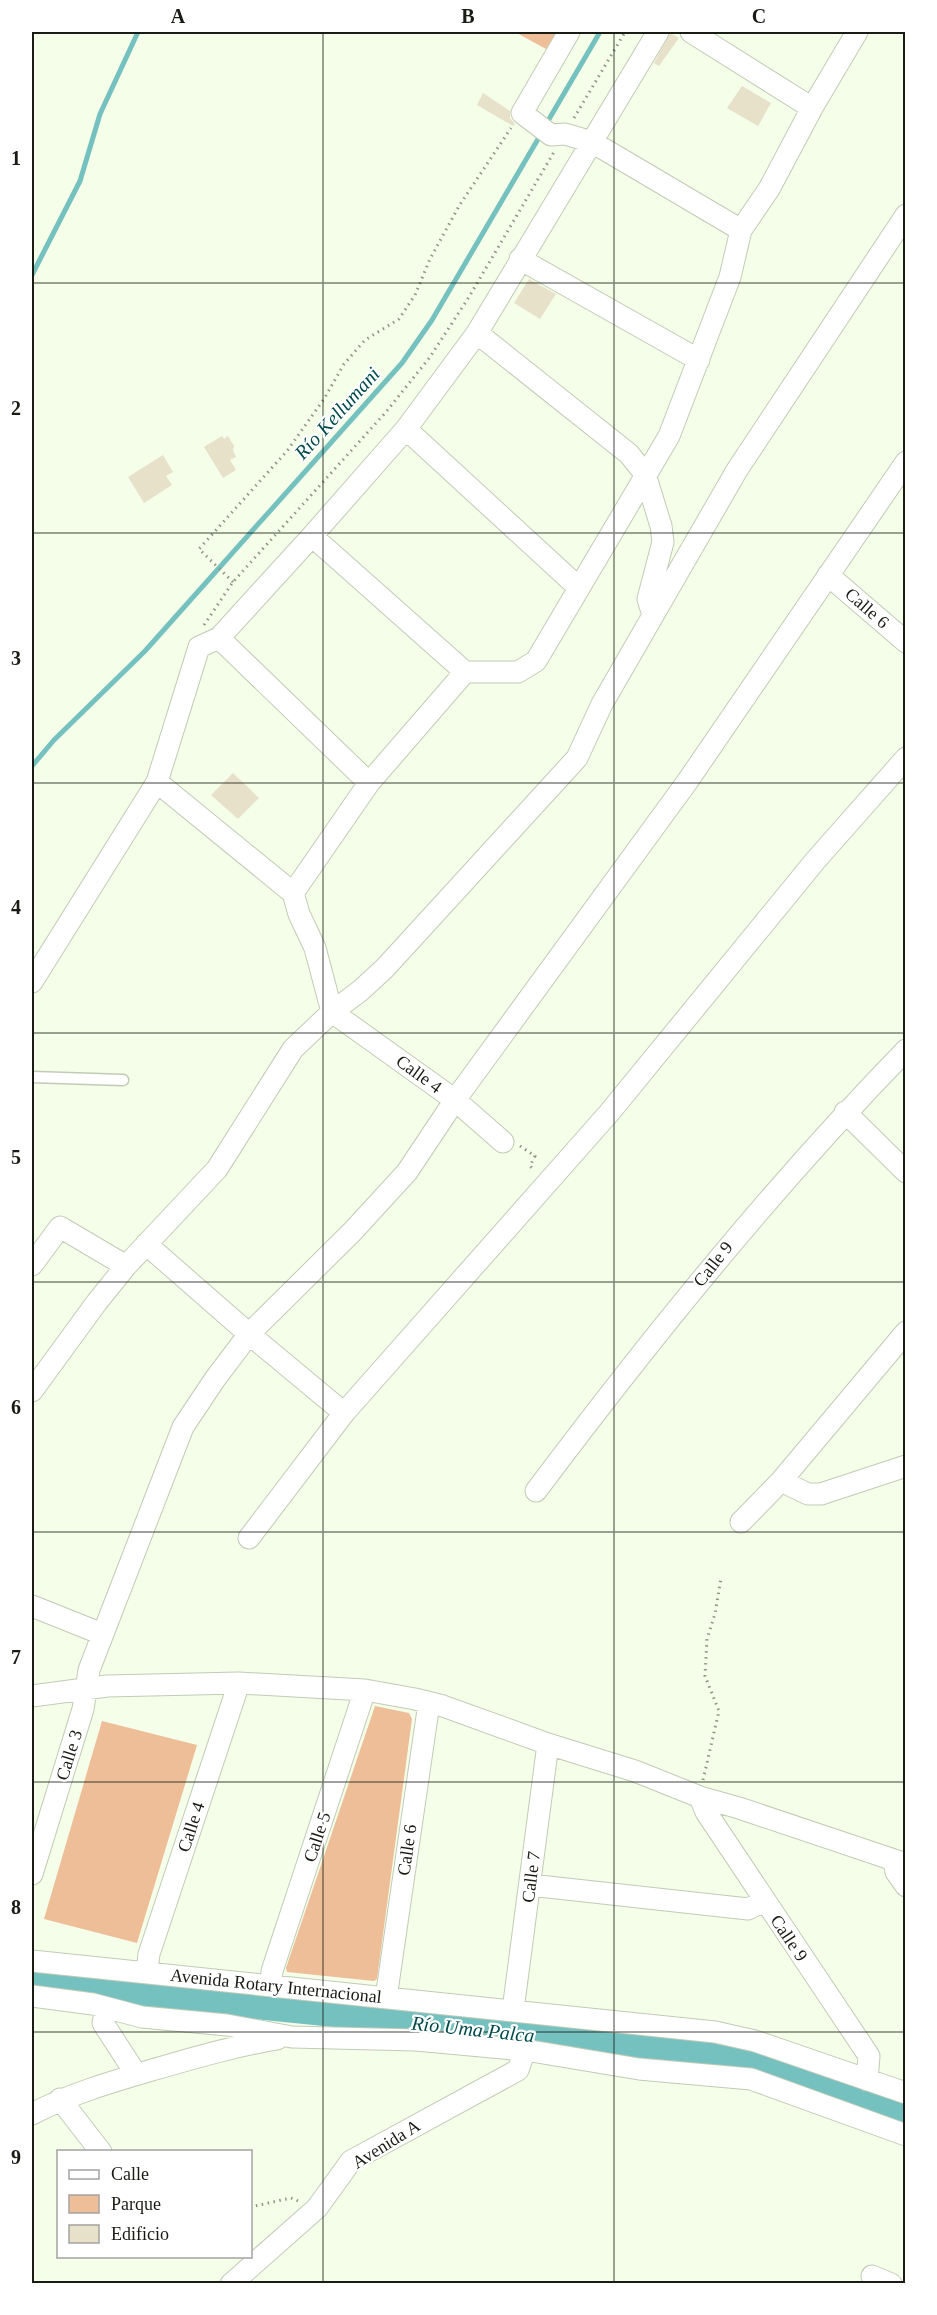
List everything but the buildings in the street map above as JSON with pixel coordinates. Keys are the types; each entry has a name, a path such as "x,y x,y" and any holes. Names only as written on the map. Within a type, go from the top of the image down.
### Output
{"street":[{"path":"569,32 543,126 592,142 741,230"},
{"path":"32,982 157,782 199,647 219,638 406,429 477,333 658,32"},
{"path":"691,32 812,108"},
{"path":"312,536 465,672 518,672 536,662 669,436 730,277 741,230 769,189 856,32"},
{"path":"32,1391 126,1266 217,1169 288,1056 332,1012 385,968 577,758 602,704 737,470 906,215"},
{"path":"520,259 699,360"},
{"path":"477,333 629,454 645,474 661,526 663,542 648,599 653,615"},
{"path":"406,429 579,588"},
{"name":"Calle 3","path":"32,1874 83,1709 89,1670 183,1427 249,1334 353,1231 407,1172 455,1100 687,782 906,462"},
{"name":"Calle 6","path":"828,575 906,642"},
{"path":"219,638 369,783"},
{"path":"293,893 369,783 465,672"},
{"path":"249,1538 344,1413 609,1113 814,861 906,758"},
{"path":"157,782 293,893 299,914 315,948 332,1012"},
{"name":"Calle 4","path":"332,1012 455,1100 502,1142"},
{"name":"Calle 9","path":"536,1491 737,1235 845,1112 906,1050"},
{"path":"845,1112 906,1172"},
{"path":"32,1264 60,1227 126,1266"},
{"path":"146,1244 344,1413"},
{"path":"741,1522 781,1481 906,1332"},
{"path":"781,1481 808,1494 821,1494 906,1466"},
{"path":"32,1606 102,1634"},
{"path":"32,1696 107,1686 239,1683 365,1690 429,1703 635,1772 700,1797 750,1811 900,1863 896,1872 906,1886"},
{"name":"Calle 4","path":"147,1972 149,1954 239,1683"},
{"name":"Calle 5","path":"271,1984 276,1959 365,1690"},
{"name":"Calle 6","path":"386,1998 429,1703"},
{"name":"Calle 7","path":"513,2010 548,1744"},
{"name":"Calle 9","path":"700,1797 706,1812 764,1901 869,2056 867,2080"},
{"path":"530,1885 748,1909 764,1901"},
{"name":"Avenida Rotary Internacional","path":"32,1961 271,1984 736,2036 906,2093"},
{"path":"32,1996 93,2004 142,2017 227,2025 292,2037 416,2040 525,2050 639,2069 751,2079 906,2135"},
{"path":"106,2008 103,2023 136,2074"},
{"path":"32,2114 60,2099 136,2074 232,2047 292,2037"},
{"name":"Avenida A","path":"231,2283 317,2208 351,2161 518,2070 525,2050"},
{"path":"60,2099 100,2150"}],"lane":[{"path":"32,1077 123,1080"}],"path":[{"path":"233,582 199,549 287,451 324,399 344,364 365,340 399,319 415,295 430,259 459,206 543,126 625,32"},
{"path":"199,647 204,622 233,582 386,412 430,357 469,297 543,126"},
{"path":"502,1142 508,1148 512,1141 535,1156 530,1166 547,1184"},
{"path":"700,1797 719,1711 705,1676 707,1639 715,1614 721,1578"},
{"path":"252,2207 291,2198 317,2208"}],"green space":[{"path":"515,32 557,32 546,49"},
{"path":"375,1706 409,1713 412,1719 377,1979 374,1981 287,1972 286,1968"},
{"path":"102,1721 197,1745 137,1943 44,1919"}],"waterway":[{"path":"32,275 80,181 100,114 138,32"},
{"name":"Río Kellumani","path":"545,126 600,32"},
{"name":"Río Kellumani","path":"32,766 54,740 145,651 402,363 432,320 541,134"},
{"name":"Río Uma Palca","path":"32,1981 335,2011 723,2056 748,2061 906,2115"}]}
